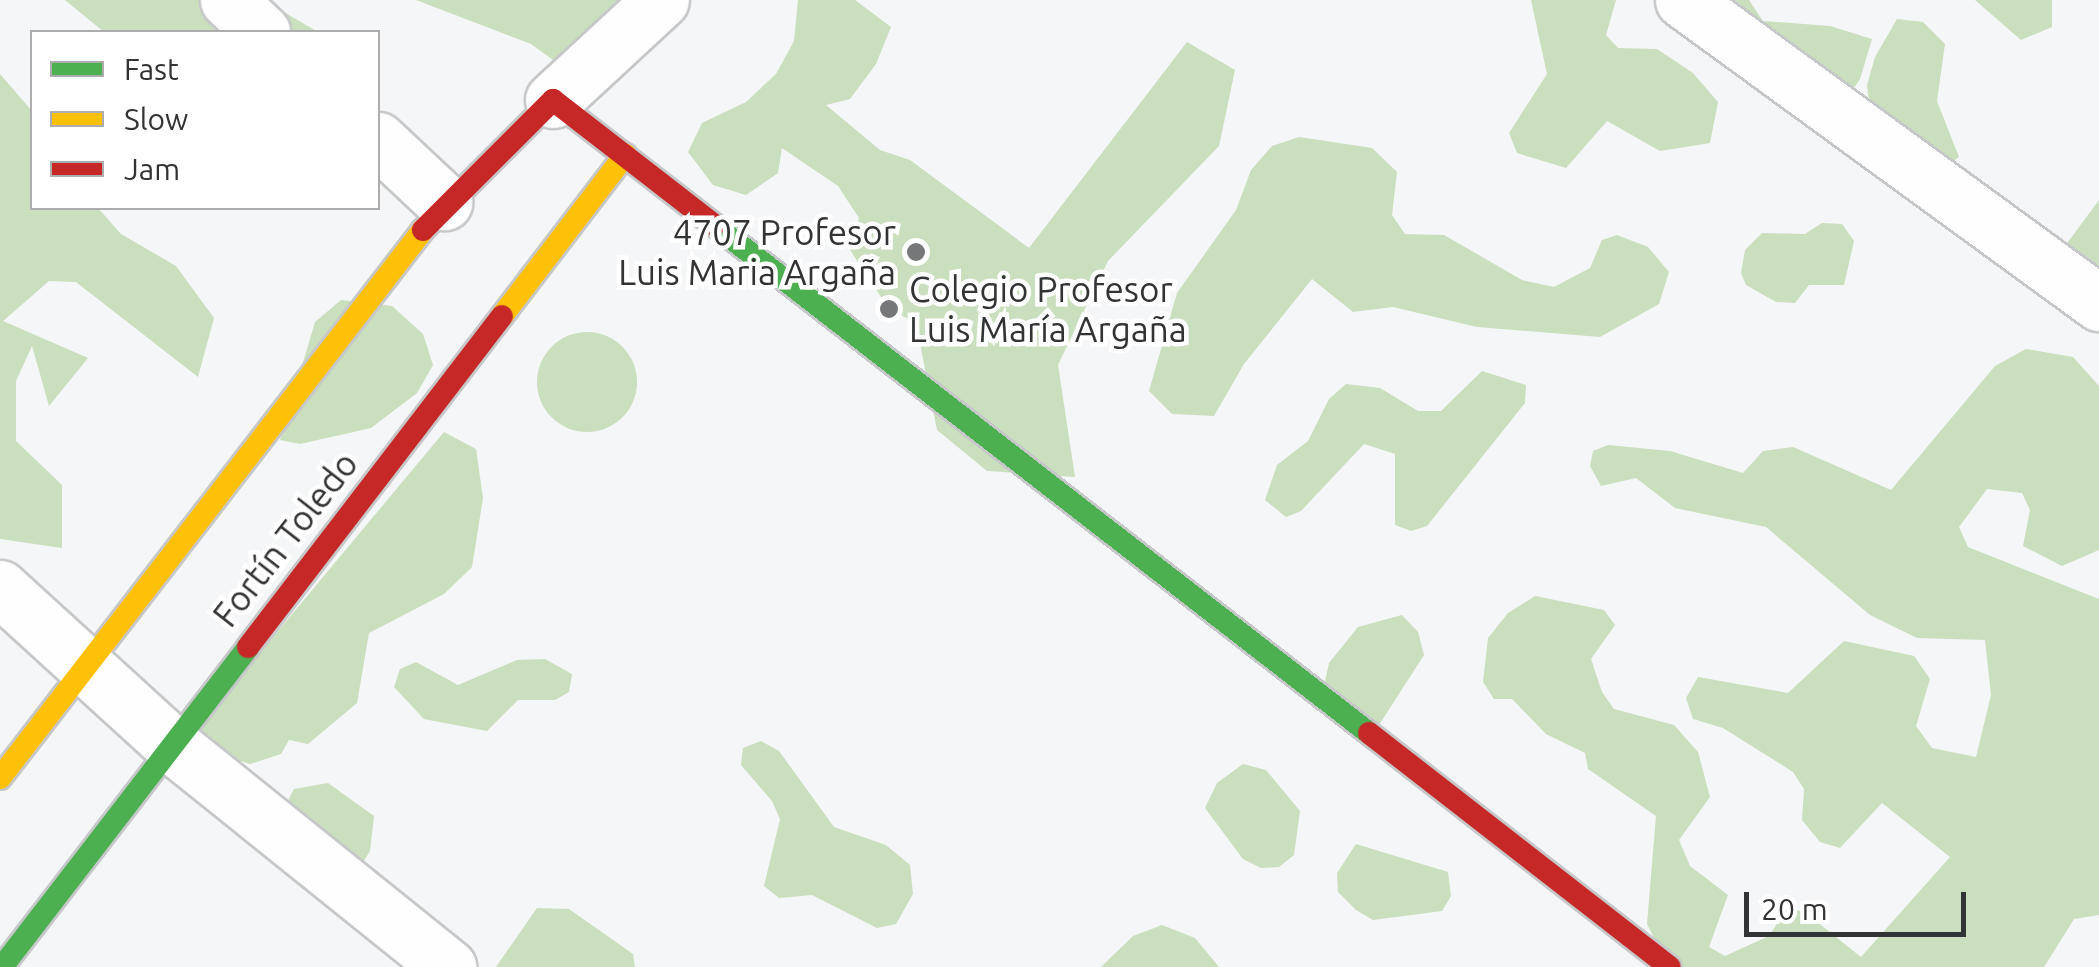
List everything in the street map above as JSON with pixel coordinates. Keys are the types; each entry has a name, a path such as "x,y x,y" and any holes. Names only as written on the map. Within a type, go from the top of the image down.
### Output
{"street":[{"path":"228,0 260,30"},
{"path":"0,778 444,202 661,0"},
{"path":"1683,0 2099,304"},
{"path":"553,100 1670,967"},
{"path":"380,142 444,202"},
{"name":"Fortín Toledo","path":"2,967 625,155"},
{"path":"0,588 172,744 448,967"}],"green space":[{"path":"65,0 263,0 315,30 102,30"},
{"path":"416,0 635,0 585,83 531,44"},
{"path":"798,0 855,0 891,27 876,64 850,99 826,105 880,150 910,160 1029,248 1187,42 1235,70 1219,146 1108,261 1058,365 1075,477 987,471 937,430 916,323 889,309 850,250 859,218 838,186 782,148 778,173 746,195 713,185 688,152 702,123 746,102 776,74 794,41"},
{"path":"1531,0 1616,0 1606,35 1618,48 1657,49 1693,73 1718,102 1710,143 1660,151 1607,121 1566,168 1517,153 1509,133 1547,74"},
{"path":"1699,0 1749,0 1763,21 1830,26 1872,39 1860,79 1846,100"},
{"path":"1975,0 2052,0 2052,27 2021,40"},
{"path":"1897,19 1923,22 1945,44 1937,101 1959,157 1941,170 1870,109 1867,85 1875,57"},
{"path":"0,74 30,109 30,210 100,210 121,234 176,266 214,318 198,377 76,282 49,281 3,321 88,358 49,406 32,346 16,381 16,441 62,485 62,548 0,539"},
{"path":"1299,137 1372,148 1397,172 1392,215 1405,234 1444,235 1522,280 1554,287 1590,268 1602,240 1617,235 1648,247 1669,272 1659,304 1600,337 1477,327 1393,307 1353,312 1312,279 1244,364 1214,416 1172,414 1149,391 1177,293 1236,210 1251,170 1272,146"},
{"path":"2099,200 2099,309 2065,246"},
{"path":"1822,223 1842,224 1854,241 1844,285 1809,285 1795,303 1776,302 1746,285 1741,273 1745,250 1762,233 1805,234"},
{"path":"341,300 392,306 423,334 433,365 417,393 371,428 300,444 280,440 315,322"},
{"path":"587,332 615,340 629,354 637,382 629,410 615,424 587,432 559,424 545,410 537,382 545,354 559,340"},
{"path":"2026,349 2073,357 2099,386 2099,550 2062,566 2023,546 2030,510 2022,493 1987,489 1959,527 1968,547 2099,599 2099,915 2074,919 2044,967 1669,967 1647,924 1656,816 1588,769 1585,753 1546,734 1512,699 1494,699 1483,682 1488,638 1508,613 1535,596 1604,610 1615,625 1591,659 1602,692 1614,709 1674,725 1698,752 1710,797 1679,840 1690,866 1728,895 1709,947 1725,956 1769,936 1788,907 1806,913 1861,957 1950,857 1882,803 1840,848 1820,842 1802,820 1804,789 1793,772 1723,728 1693,719 1686,698 1698,677 1788,693 1844,641 1914,656 1930,679 1916,726 1932,748 1976,757 1991,695 1985,640 1917,638 1870,615 1766,527 1675,508 1636,478 1601,486 1590,466 1593,451 1608,445 1670,451 1743,473 1763,451 1793,447 1891,490 1995,366"},
{"path":"1482,371 1526,385 1525,403 1427,526 1411,531 1395,525 1395,454 1364,444 1301,511 1286,517 1265,500 1277,465 1308,441 1329,399 1346,384 1380,388 1418,411 1441,411"},
{"path":"444,432 476,449 483,498 472,567 444,594 369,633 357,703 308,744 289,740 281,754 250,764 221,755 197,728"},
{"path":"1402,615 1418,632 1424,655 1379,725 1322,696 1329,663 1358,627"},
{"path":"545,659 572,674 569,692 555,700 518,700 487,731 424,719 394,687 400,669 416,662 458,685 517,660"},
{"path":"761,741 779,751 834,827 886,845 910,865 913,894 896,924 877,928 812,895 779,898 764,886 780,819 772,801 741,765 743,748"},
{"path":"1243,764 1266,770 1300,811 1294,855 1279,867 1261,868 1243,859 1205,808 1217,783"},
{"path":"328,783 374,816 370,851 354,877 279,818 294,789"},
{"path":"1356,844 1448,872 1451,896 1442,911 1373,920 1356,910 1338,892 1337,873"},
{"path":"537,908 569,909 633,954 635,967 496,967"},
{"path":"1162,925 1195,938 1219,967 1101,967 1133,936"}],"traffic: fast":[{"path":"714,225 1369,733"},
{"path":"2,967 248,647"}],"traffic: slow":[{"path":"502,316 625,155"},
{"path":"0,778 423,230"}],"traffic: jam":[{"path":"423,230 553,100 714,225"},
{"path":"248,647 502,316"},
{"path":"1369,733 1670,967"}],"place":[{"name":"4707 Profesor Luis Maria Argaña","path":"916,252"},
{"name":"Colegio Profesor Luis María Argaña","path":"889,309"}]}
